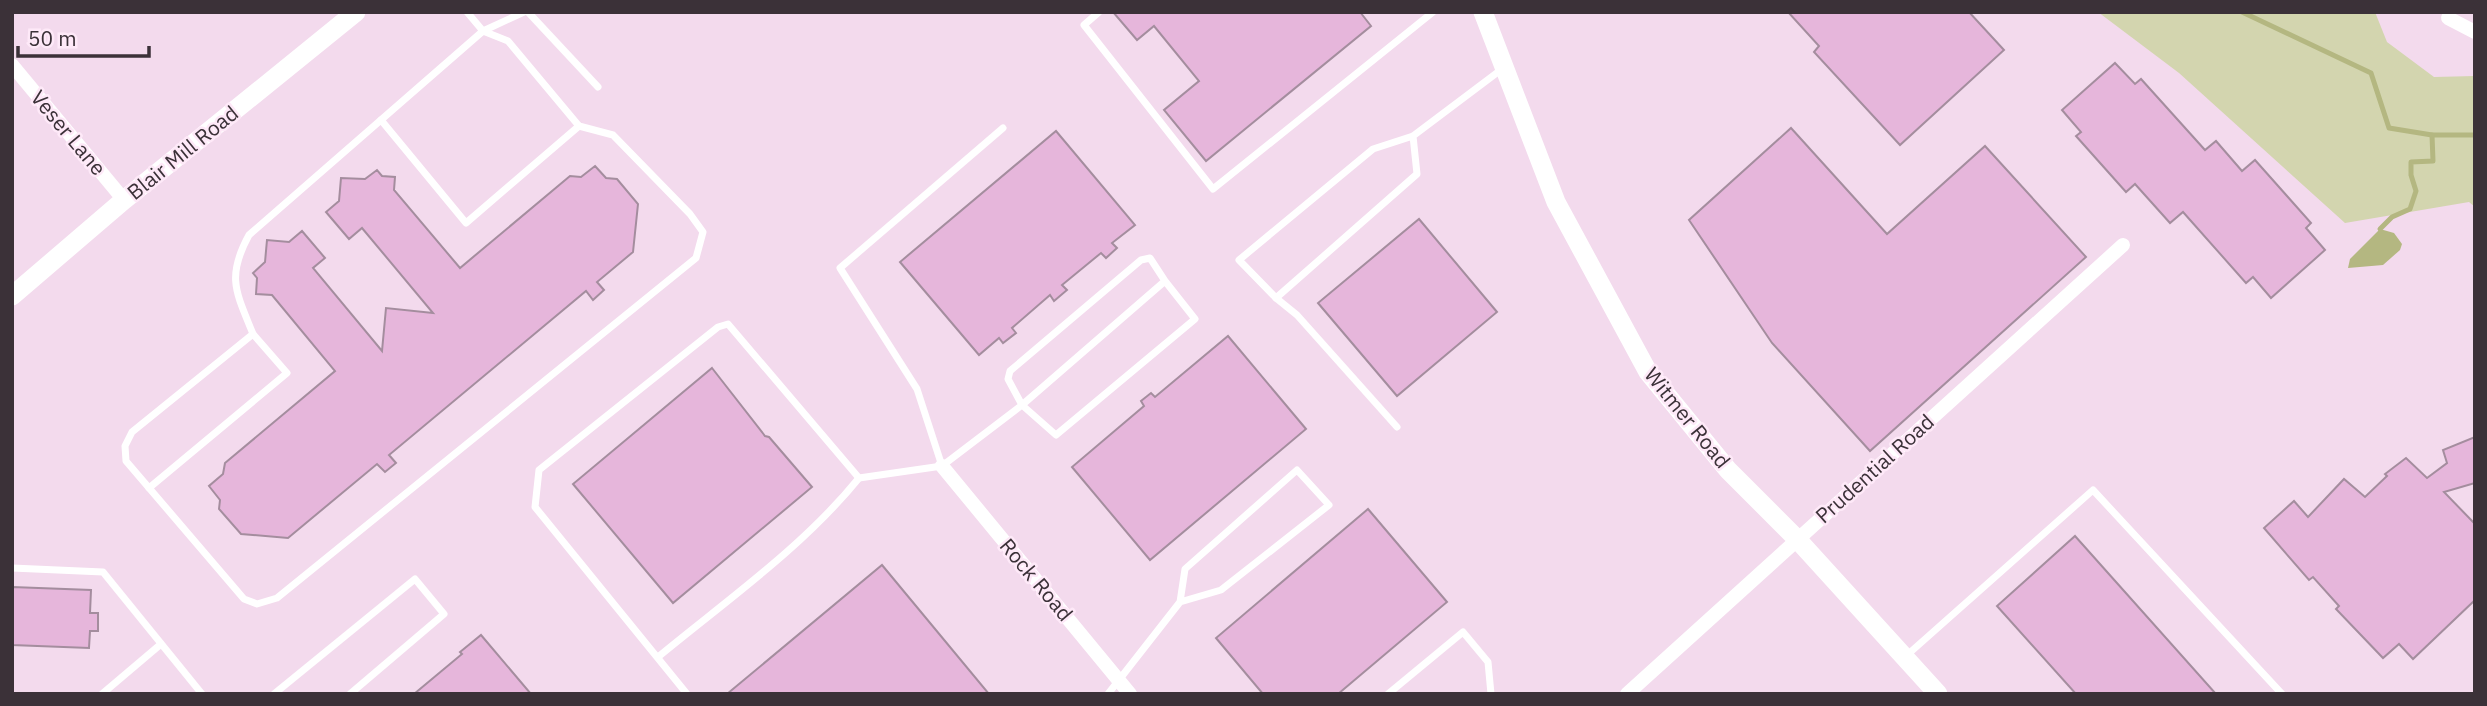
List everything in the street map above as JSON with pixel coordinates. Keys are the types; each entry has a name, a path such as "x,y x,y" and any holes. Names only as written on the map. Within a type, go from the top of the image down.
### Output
{"street":[{"name":"Blair Mill Road","path":"12,296 124,200 356,12"},
{"name":"Witmer Road","path":"1483,12 1556,202 1647,372 1728,470 1797,539 1938,694"},
{"path":"2448,18 2475,32"},
{"name":"Veser Lane","path":"12,65 124,200"},
{"name":"Prudential Road","path":"1627,694 2123,245"},
{"name":"Rock Road","path":"942,466 1130,694"}],"lane":[{"path":"253,334 132,432 125,446 125,461 244,599 257,604 277,598 696,258 703,232 690,214 613,135 579,126 508,41 483,31 467,12"},
{"path":"149,488 287,373 253,334 233,284 237,257 249,235 483,31 526,12 598,87"},
{"path":"1099,12 1084,25 1213,189 1433,12"},
{"path":"1397,427 1297,315 1276,298 1239,260 1373,149 1413,136 1503,69"},
{"path":"382,120 466,223 579,126"},
{"path":"942,466 917,389 840,268 1003,128"},
{"path":"1276,298 1417,174 1413,136"},
{"path":"1150,258 1195,319 1056,435 1022,405 1008,379 1010,371 1141,260 1150,258"},
{"path":"658,657 806,535 835,507 859,478 942,466 1022,405 1165,281"},
{"path":"687,694 535,507 538,470 718,327 728,324 859,478"},
{"path":"1108,694 1180,602 1185,569 1297,470 1329,505 1221,590 1180,602"},
{"path":"1904,657 2093,490 2283,694"},
{"path":"12,568 103,572 202,694"},
{"path":"274,694 415,579 444,614 351,694"},
{"path":"1388,694 1463,632 1488,662 1491,694"},
{"path":"102,694 161,644"}],"shaded area":[{"path":"2098,12 2375,12 2387,42 2434,77 2475,76 2475,207 2469,202 2345,223 2179,73"},
{"path":"2380,229 2394,233 2402,244 2400,250 2383,265 2348,268 2350,259"}],"building":[{"path":"1113,12 1360,12 1371,26 1206,161 1164,110 1199,81 1154,26 1137,40"},
{"path":"1788,12 1969,12 2004,50 1900,145 1814,52 1819,46"},
{"path":"2115,63 2135,84 2141,79 2205,150 2216,141 2242,171 2255,160 2311,223 2306,228 2325,250 2271,298 2253,277 2246,283 2183,212 2170,223 2135,184 2126,192 2076,136 2081,132 2062,110"},
{"path":"1791,128 1887,234 1985,146 2086,257 1870,451 1772,343 1689,220"},
{"path":"1056,131 1135,225 1112,243 1117,248 1106,258 1101,253 1062,285 1067,290 1054,301 1050,295 1012,328 1016,333 1003,343 999,338 979,355 900,262"},
{"path":"595,166 606,178 617,179 638,204 633,252 597,282 604,290 593,300 586,291 389,455 396,463 385,472 377,464 288,538 241,534 219,509 220,500 209,486 223,474 225,463 335,371 272,295 256,294 257,278 253,273 265,262 267,240 289,242 302,231 325,258 313,268 382,351 386,308 433,313 362,228 349,239 326,212 339,201 341,178 365,179 377,170 382,176 395,177 394,190 460,268 570,176 581,177"},
{"path":"1419,219 1497,312 1397,396 1318,303"},
{"path":"1228,336 1306,429 1150,560 1072,467 1144,406 1141,401 1151,393 1155,397"},
{"path":"712,368 765,436 769,437 812,487 673,603 573,484"},
{"path":"2475,437 2475,483 2444,492 2475,524 2475,600 2413,659 2399,644 2383,658 2336,609 2339,606 2313,577 2309,580 2264,528 2294,501 2308,517 2344,479 2365,497 2387,476 2385,474 2406,458 2427,478 2447,463 2443,450"},
{"path":"1368,509 1447,602 1338,694 1263,694 1216,638"},
{"path":"2075,536 2216,694 2076,694 1997,606"},
{"path":"882,565 989,694 727,694"},
{"path":"12,587 91,590 90,613 98,613 98,631 90,631 89,648 12,645"},
{"path":"481,635 531,694 414,694 462,654 460,652"}],"waterway":[{"path":"2242,12 2371,73 2389,128 2432,135 2475,135"},
{"path":"2380,229 2392,217 2410,209 2416,191 2411,175 2411,162 2433,161 2432,135"}]}
